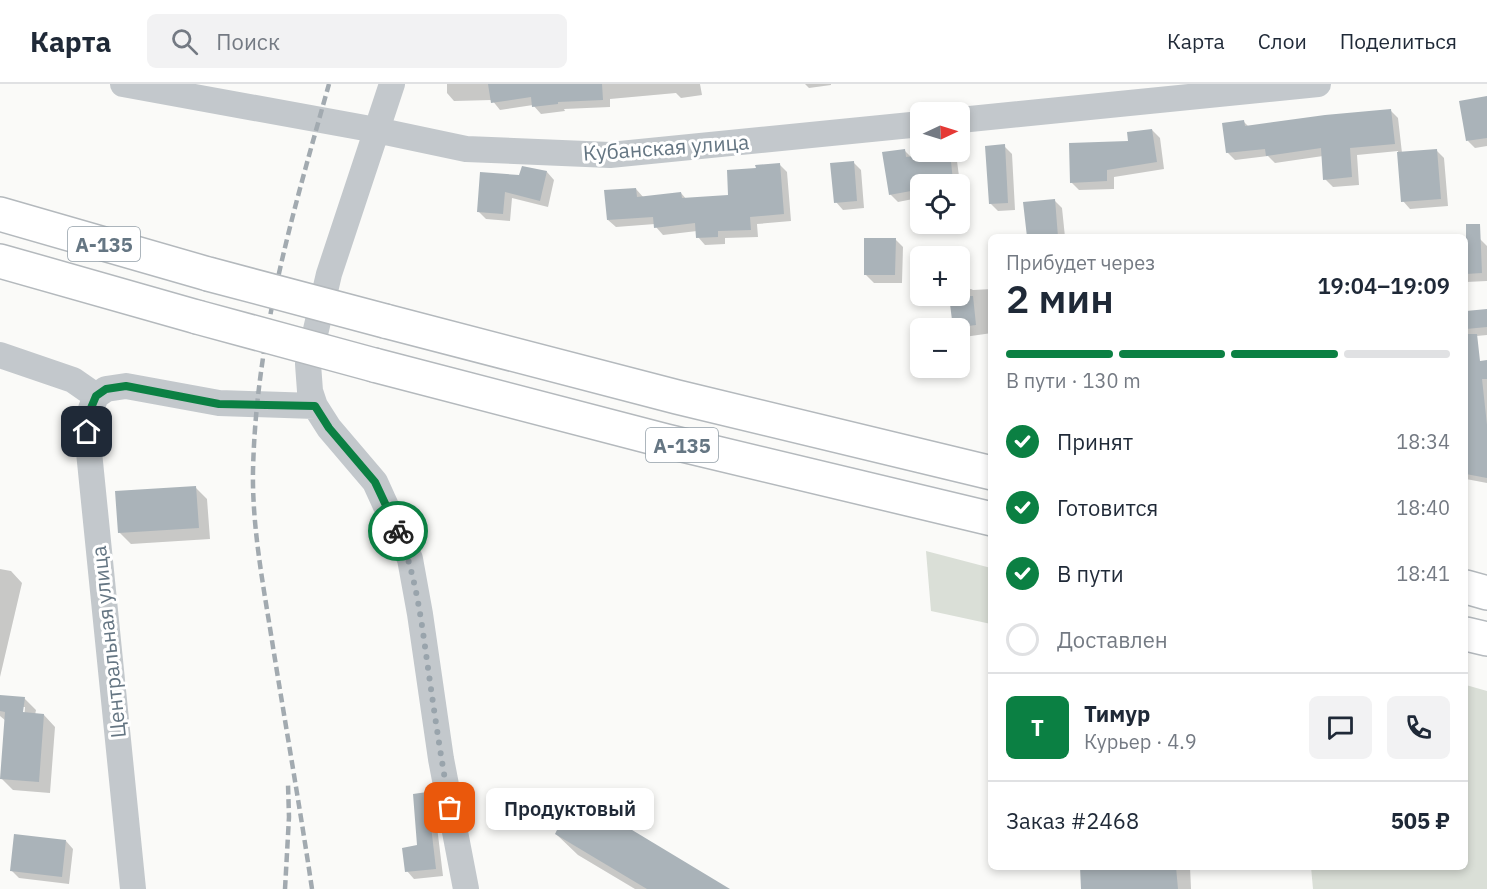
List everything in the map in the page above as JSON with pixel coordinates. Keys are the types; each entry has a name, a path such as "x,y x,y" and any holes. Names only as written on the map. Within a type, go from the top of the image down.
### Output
{"highway":[{"name":"А-135","path":"0,214 208,274 386,321 677,397 988,472"},
{"name":"А-135","path":"0,261 196,318 666,441 988,518"},
{"path":"1468,588 1487,593"},
{"path":"1468,634 1487,639"}],"street":[{"name":"Кубанская улица","path":"123,84 376,130 466,149 610,155 910,125"},
{"path":"392,84 329,274 308,364 310,391 315,406 329,428 375,482 410,559 441,759 465,889"},
{"path":"970,119 1318,84"},
{"path":"0,355 73,380 96,396 106,389 126,386 219,404 315,406"},
{"name":"Центральная улица","path":"96,396 91,408 87,432 133,889"}],"shaded area":[{"path":"926,551 988,567 988,623 931,611"},
{"path":"1468,686 1487,691 1487,889 1313,889 1311,870 1468,870"}],"building":[{"path":"488,84 602,84 603,100 558,102 558,104 532,107 531,97 491,103"},
{"path":"1487,96 1487,138 1466,141 1459,101"},
{"path":"1391,109 1395,144 1350,148 1352,177 1323,180 1321,148 1266,156 1265,149 1226,153 1222,123 1244,120 1245,126"},
{"path":"1152,129 1157,162 1107,170 1107,181 1070,183 1069,143 1128,141 1127,132"},
{"path":"1005,144 1008,203 989,204 985,146"},
{"path":"905,149 906,157 910,157 910,162 951,162 952,174 910,174 910,191 889,195 882,152"},
{"path":"1437,149 1441,199 1401,202 1397,152"},
{"path":"854,161 857,201 834,203 830,163"},
{"path":"780,163 784,214 750,217 751,230 718,231 718,237 696,238 695,223 654,228 653,217 607,220 604,190 636,188 637,197 681,192 682,198 728,195 727,170 756,168 755,165"},
{"path":"522,166 547,171 540,201 505,192 503,214 477,212 480,172 519,175"},
{"path":"1055,199 1058,234 1027,234 1023,202"},
{"path":"1466,224 1480,224 1482,273 1468,274 1468,234 1466,234"},
{"path":"864,238 896,238 895,275 864,275"},
{"path":"970,296 973,296 976,325 970,326 970,318 952,318 950,306 970,306"},
{"path":"1487,309 1487,327 1468,329 1468,311"},
{"path":"1468,334 1477,334 1480,361 1487,360 1487,379 1482,379 1487,425 1487,478 1468,474"},
{"path":"196,486 199,528 118,533 115,491"},
{"path":"0,695 25,697 23,712 44,714 39,782 0,779 5,712 0,711"},
{"path":"427,792 436,869 405,872 402,848 417,845 413,794"},
{"path":"574,795 730,889 647,889 555,834"},
{"path":"14,834 66,840 62,877 10,871"},
{"path":"1080,870 1176,870 1178,889 1081,889"}],"railway":[{"path":"312,889 259,559 254,515 253,471 261,371 269,323 290,227 329,84"},
{"path":"285,889 289,817 288,784"}],"way so far":[{"path":"398,531 410,559 450,808"}],"place":[{"name":"Продуктовый","path":"450,808"}],"route":[{"path":"87,432 91,408 96,396 106,389 126,386 219,404 315,406 329,428 375,482 398,531"}]}
